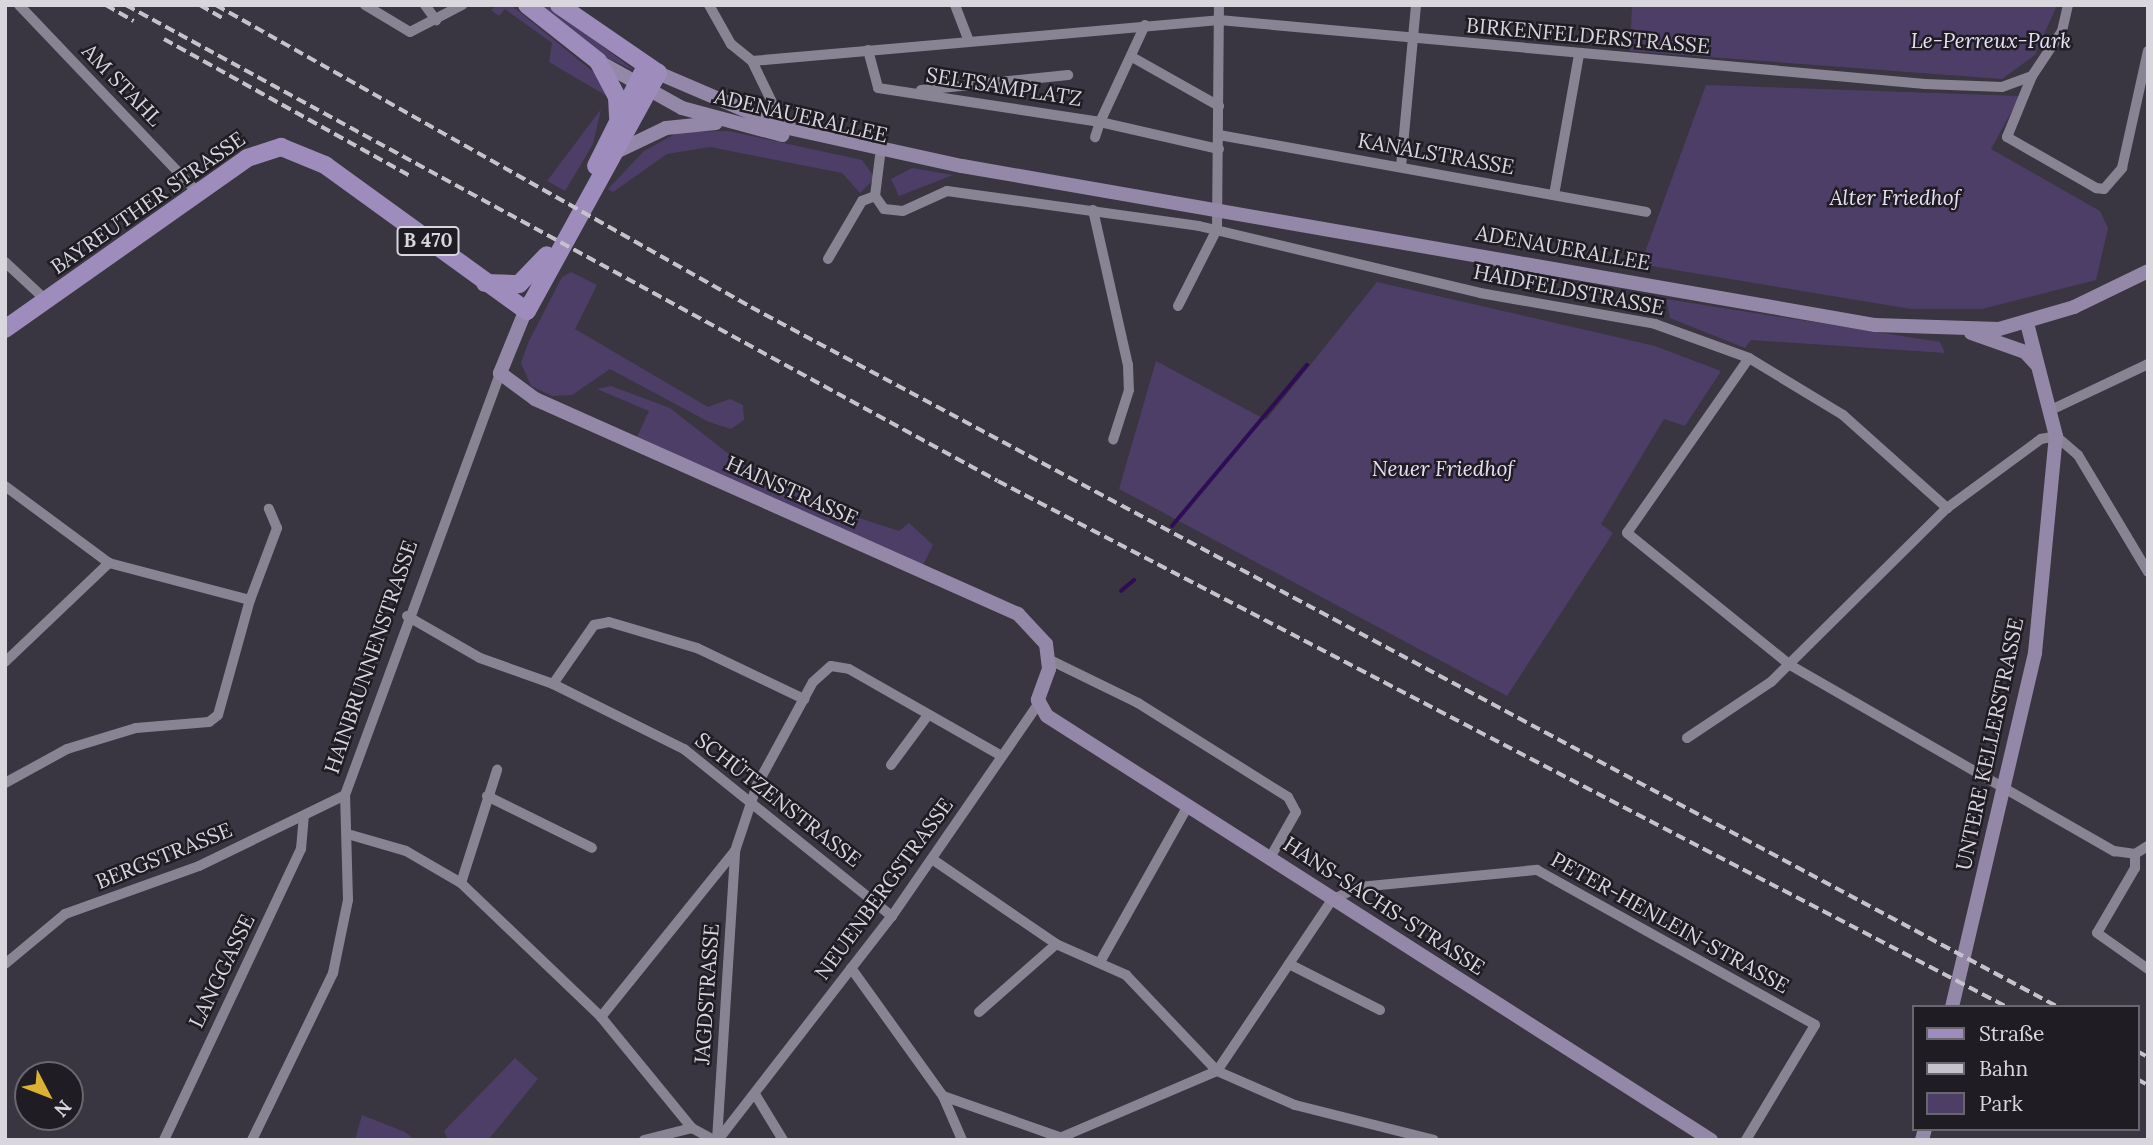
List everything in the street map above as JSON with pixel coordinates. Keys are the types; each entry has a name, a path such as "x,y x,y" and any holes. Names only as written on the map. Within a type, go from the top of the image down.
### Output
{"main road":[{"path":"527,5 598,61 618,105 617,127"},
{"path":"527,311 544,272 593,184 617,127 652,70 559,5"},
{"path":"593,184 618,151 642,89"},
{"name":"BAYREUTHER STRASSE","path":"5,329 255,153 298,150 527,311"},
{"path":"485,284 519,284 544,272"}],"street":[{"name":"AM STAHL","path":"19,5 198,193"},
{"path":"365,5 410,32 462,5"},
{"path":"425,5 436,20"},
{"path":"709,5 731,44 752,61 784,127"},
{"path":"955,5 968,39"},
{"path":"1178,306 1217,229 1219,5"},
{"path":"1401,167 1415,39 1416,5"},
{"path":"2068,5 2062,31 2032,76 2007,137 2096,188 2114,180 2122,168 2148,51"},
{"name":"BIRKENFELDERSTRASSE","path":"752,61 968,39 1219,20 1925,84 2002,87 2032,76"},
{"name":"SELTSAMPLATZ","path":"1096,137 1100,122 1145,25"},
{"name":"SELTSAMPLATZ","path":"868,50 878,88 1100,122 1219,149"},
{"path":"1554,195 1579,54"},
{"path":"1132,57 1219,106"},
{"name":"ADENAUERALLEE","path":"598,61 642,89 727,122 880,156 962,166 1218,209 1836,318 1969,332 2027,323 2148,271"},
{"name":"ADENAUERALLEE","path":"652,70 784,127 962,166"},
{"name":"SELTSAMPLATZ","path":"901,92 1068,75"},
{"path":"618,151 666,128 727,122"},
{"name":"KANALSTRASSE","path":"1219,135 1646,212"},
{"path":"828,259 862,201 874,196 880,156"},
{"name":"HAIDFELDSTRASSE","path":"874,196 884,209 903,211 947,191 1217,229 1480,293 1655,324 1749,358 1843,415 1947,508"},
{"path":"1093,210 1128,365 1129,390 1113,440"},
{"path":"5,262 47,301"},
{"name":"HAINBRUNNENSTRASSE","path":"252,1140 333,973 348,900 351,835 345,795 407,616 500,373 527,311"},
{"name":"UNTERE KELLERSTRASSE","path":"1952,1005 2035,653 2056,436 2053,410 2027,323"},
{"path":"1969,332 2025,352 2040,368"},
{"path":"1749,358 1627,533 1790,664 2115,851 2134,855 2148,846"},
{"path":"2053,410 2148,364"},
{"name":"HAINSTRASSE","path":"500,373 535,399 1018,614 1037,629 1050,660"},
{"path":"1688,738 1790,664 1947,508 2006,461 2056,436 2078,455 2148,572"},
{"path":"5,486 109,563 250,600"},
{"path":"5,783 67,749 136,728 209,723 218,715 250,600 276,527 270,509"},
{"path":"5,662 109,563"},
{"name":"SCHÜTZENSTRASSE","path":"407,616 480,658 553,684 684,749 751,800 892,916"},
{"path":"553,684 594,625 608,622 696,648 804,699"},
{"path":"1038,704 1050,660 1155,712 1288,797 1296,811 1270,858"},
{"path":"601,1017 735,851 751,800 804,699 831,666 849,669 1000,755"},
{"name":"NEUENBERGSTRASSE","path":"716,1140 755,1094 892,916 1000,755 1038,704"},
{"name":"HANS-SACHS-STRASSE","path":"1038,704 1332,900 1711,1140"},
{"path":"891,765 928,715"},
{"path":"461,883 487,796 498,770"},
{"name":"BERGSTRASSE","path":"5,964 65,914 199,866 345,795"},
{"path":"487,796 592,848"},
{"path":"1100,962 1188,806"},
{"name":"LANGGASSE","path":"164,1140 301,849 304,817"},
{"path":"351,835 406,851 461,883 601,1017 692,1128 716,1140"},
{"name":"JAGDSTRASSE","path":"716,1140 735,851"},
{"path":"2134,855 2135,868 2097,933 2148,969"},
{"path":"932,859 1056,944 1100,962 1141,988 1217,1071 1295,1105 1434,1140"},
{"name":"PETER-HENLEIN-STRASSE","path":"1332,900 1359,887 1537,870 1815,1026 1746,1140"},
{"path":"943,1096 1065,1138 1217,1071 1332,900"},
{"path":"978,1012 1056,944"},
{"path":"1289,964 1380,1010"},
{"path":"851,968 943,1096 962,1140"},
{"path":"755,1094 783,1140"},
{"path":"644,1140 692,1128"}],"green space":[{"path":"498,5 511,5 602,79 612,99 549,62 552,43 505,9 499,16 491,10"},
{"path":"538,5 548,5 635,71 602,55"},
{"name":"Le-Perreux-Park","path":"1632,5 2057,5 2035,55 2002,79 1630,51"},
{"name":"Alter Friedhof","path":"1706,85 2020,96 1991,149 2100,211 2108,228 2096,280 1982,309 1911,309 1651,266 1644,255"},
{"path":"601,109 593,144 565,191 547,181"},
{"path":"729,131 862,160 875,178 860,193 842,173 710,147 667,154 613,192 608,189 644,151 679,132"},
{"path":"912,168 953,175 899,196 891,179"},
{"path":"571,272 597,285 575,329 708,407 730,399 743,405 744,420 731,429 709,422 610,369 572,395 552,396 531,386 521,363 528,343 562,277"},
{"name":"Neuer Friedhof","path":"1377,282 1655,346 1721,371 1685,426 1664,419 1601,524 1613,533 1507,696 1119,489 1156,361 1266,420"},
{"path":"1666,299 1940,342 1945,353 1751,340 1745,348 1670,318"},
{"path":"611,386 670,408 739,462 834,510 899,531 909,523 933,545 922,567 636,439 649,411 597,389"},
{"path":"515,1058 538,1079 488,1140 448,1140 444,1131"},
{"path":"362,1115 405,1132 415,1140 355,1140"}],"waterway":[{"path":"1172,526 1307,365"},
{"path":"1121,591 1134,580"}],"railway":[{"path":"106,5 134,21"},
{"path":"126,5 998,481 2003,1005"},
{"path":"200,5 224,19"},
{"path":"216,5 751,307 2054,1005"},
{"path":"164,39 412,177"},
{"path":"2139,1052 2148,1057"},
{"path":"2139,1080 2148,1085"}]}
